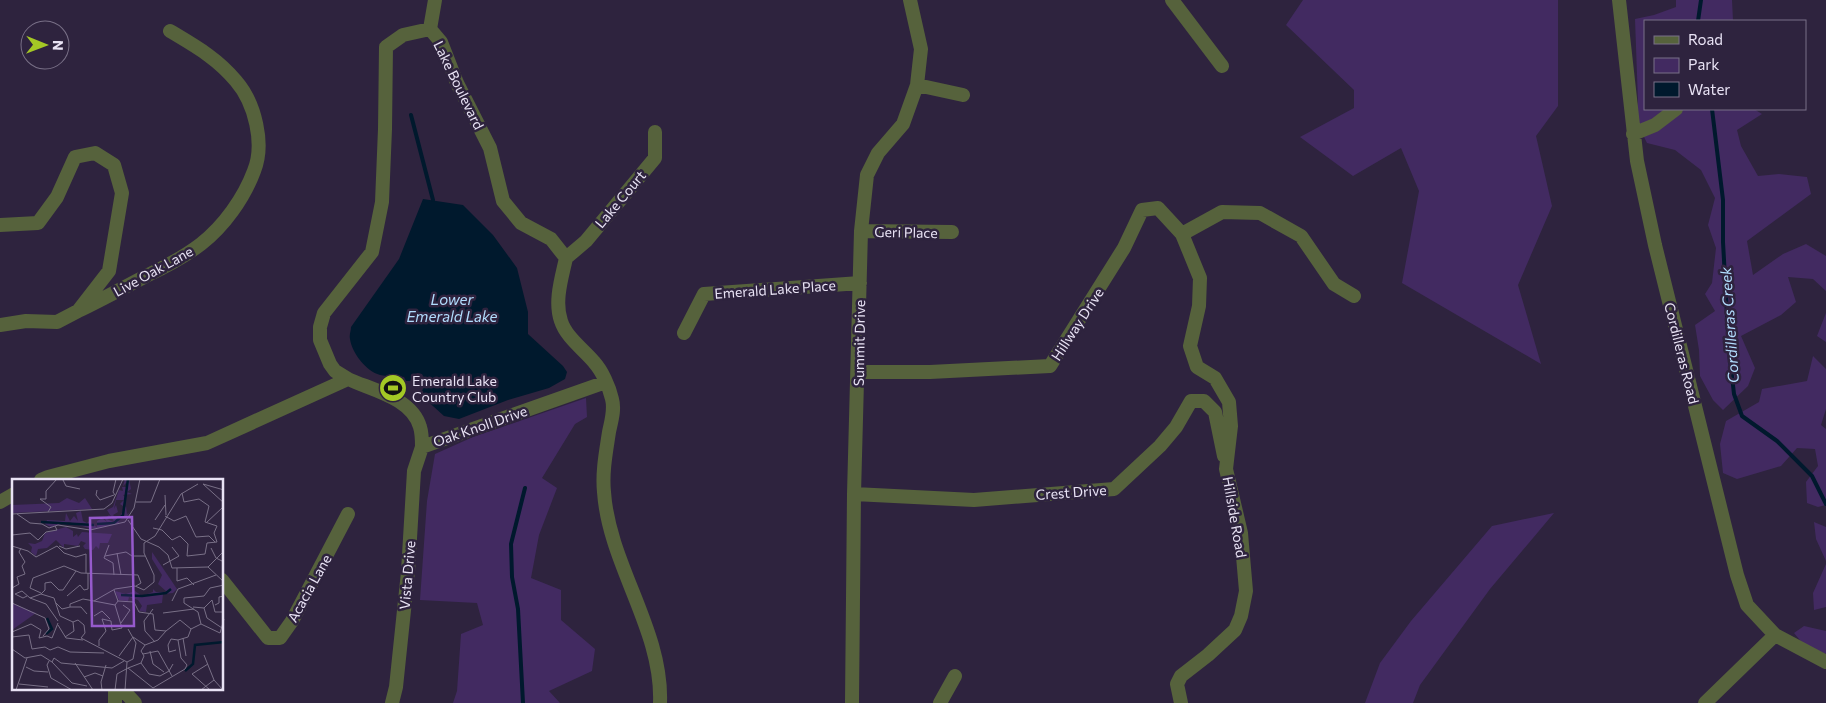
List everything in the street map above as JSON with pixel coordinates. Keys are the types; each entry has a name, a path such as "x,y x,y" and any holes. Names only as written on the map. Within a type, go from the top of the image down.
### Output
{"street":[{"path":"430,29 435,0"},
{"name":"Summit Drive","path":"852,703 854,494 859,372 861,231 867,175 878,153 903,124 917,85 921,49 910,0"},
{"path":"1172,0 1222,66"},
{"name":"Cordilleras Road","path":"1619,0 1633,134 1655,245 1737,575 1747,605 1774,635 1826,662"},
{"name":"Lake Boulevard","path":"348,380 330,364 320,340 320,327 324,313 372,252 382,202 386,129 386,46 403,35 430,29 441,42 457,83 490,148 503,201 521,223 551,239 566,258"},
{"name":"Live Oak Lane","path":"78,311 180,259 200,245 217,231 240,198 255,170 258,148 256,124 247,98 237,82 211,56 170,31"},
{"path":"917,85 963,95"},
{"path":"1633,134 1655,125 1675,110"},
{"name":"Lake Court","path":"566,258 586,241 655,158 655,132"},
{"path":"0,225 38,223 57,197 75,157 95,153 114,165 122,193 109,271 78,311 57,322 26,321 0,325"},
{"name":"Hillway Drive","path":"859,372 939,372 1050,366 1124,248 1142,210 1158,208 1182,234"},
{"path":"1182,234 1222,212 1260,213 1301,236 1334,284 1354,296"},
{"name":"Geri Place","path":"861,231 952,232"},
{"name":"Hillside Road","path":"1181,703 1177,684 1182,676 1208,656 1235,630 1241,616 1246,591 1241,533 1226,469 1231,426 1230,402 1215,378 1197,367 1190,346 1199,306 1200,278 1182,234"},
{"path":"566,258 559,289 560,321 566,331 595,363 606,382 613,405 603,471 607,514 621,560 655,655 660,703"},
{"name":"Emerald Lake Place","path":"684,333 704,294 860,283"},
{"path":"48,479 109,462 207,443 348,380"},
{"name":"Oak Knoll Drive","path":"348,380 405,405 413,413 420,426 422,447 606,382"},
{"name":"Crest Drive","path":"854,494 974,500 1114,489 1160,446 1176,427 1191,401 1204,401 1215,412 1226,469"},
{"name":"Vista Drive","path":"392,703 396,687 408,572 414,471 422,447"},
{"path":"0,502 12,495"},
{"name":"Acacia Lane","path":"224,583 268,638 280,638 292,621 348,514"},
{"path":"1704,703 1774,635"},
{"path":"940,703 955,676"},
{"path":"115,703 116,690"},
{"path":"123,690 135,703"}],"green space":[{"path":"1303,0 1558,0 1558,106 1536,136 1552,206 1518,285 1541,364 1402,283 1419,191 1401,148 1353,176 1300,137 1354,108 1354,90 1286,25"},
{"path":"1676,0 1732,0 1733,20 1644,20 1644,110 1756,110 1762,114 1737,130 1741,146 1758,176 1779,174 1807,177 1811,194 1747,241 1753,275 1783,254 1806,244 1826,256 1826,291 1813,279 1788,277 1796,302 1781,315 1741,336 1755,368 1748,386 1723,410 1713,400 1700,376 1699,350 1695,325 1715,311 1705,294 1712,283 1716,248 1708,225 1715,198 1701,170 1675,150 1647,143 1635,119 1638,102 1635,19 1676,7"},
{"path":"1826,313 1826,342 1817,336"},
{"path":"1813,356 1826,369 1826,409 1821,425 1826,429 1826,505 1818,507 1807,503 1806,482 1818,466 1815,449 1797,448 1781,466 1737,479 1723,473 1720,444 1726,421 1759,402 1762,389 1807,381"},
{"path":"586,398 587,417 575,424 542,478 557,488 539,535 531,578 561,590 561,620 595,649 592,671 549,691 560,703 453,703 457,691 461,634 483,625 477,603 420,600 427,501 435,454 473,437"},
{"path":"1554,513 1490,589 1420,685 1413,703 1365,703 1380,663 1411,621 1492,526"},
{"path":"1814,522 1826,527 1826,561 1816,539"},
{"path":"1826,564 1826,607 1814,610 1813,593"},
{"path":"1804,626 1826,631 1826,654 1804,645 1794,633"}],"water":[{"name":"Lower Emerald Lake","path":"423,199 463,205 493,235 517,268 528,312 528,334 563,366 567,372 565,379 549,388 508,400 459,419 444,416 423,397 422,391 426,382 422,374 417,373 410,381 406,381 404,377 383,376 375,373 361,361 351,344 351,327 399,259"}],"waterway":[{"name":"Cordilleras Creek","path":"1698,20 1701,0"},
{"name":"Cordilleras Creek","path":"1712,110 1723,200 1723,242 1729,350 1734,394 1742,416 1777,441 1812,476 1826,504"},
{"path":"411,115 433,200"},
{"path":"523,703 518,609 512,577 511,544 525,488"}],"place":[{"name":"Emerald Lake Country Club","path":"393,388"}]}
